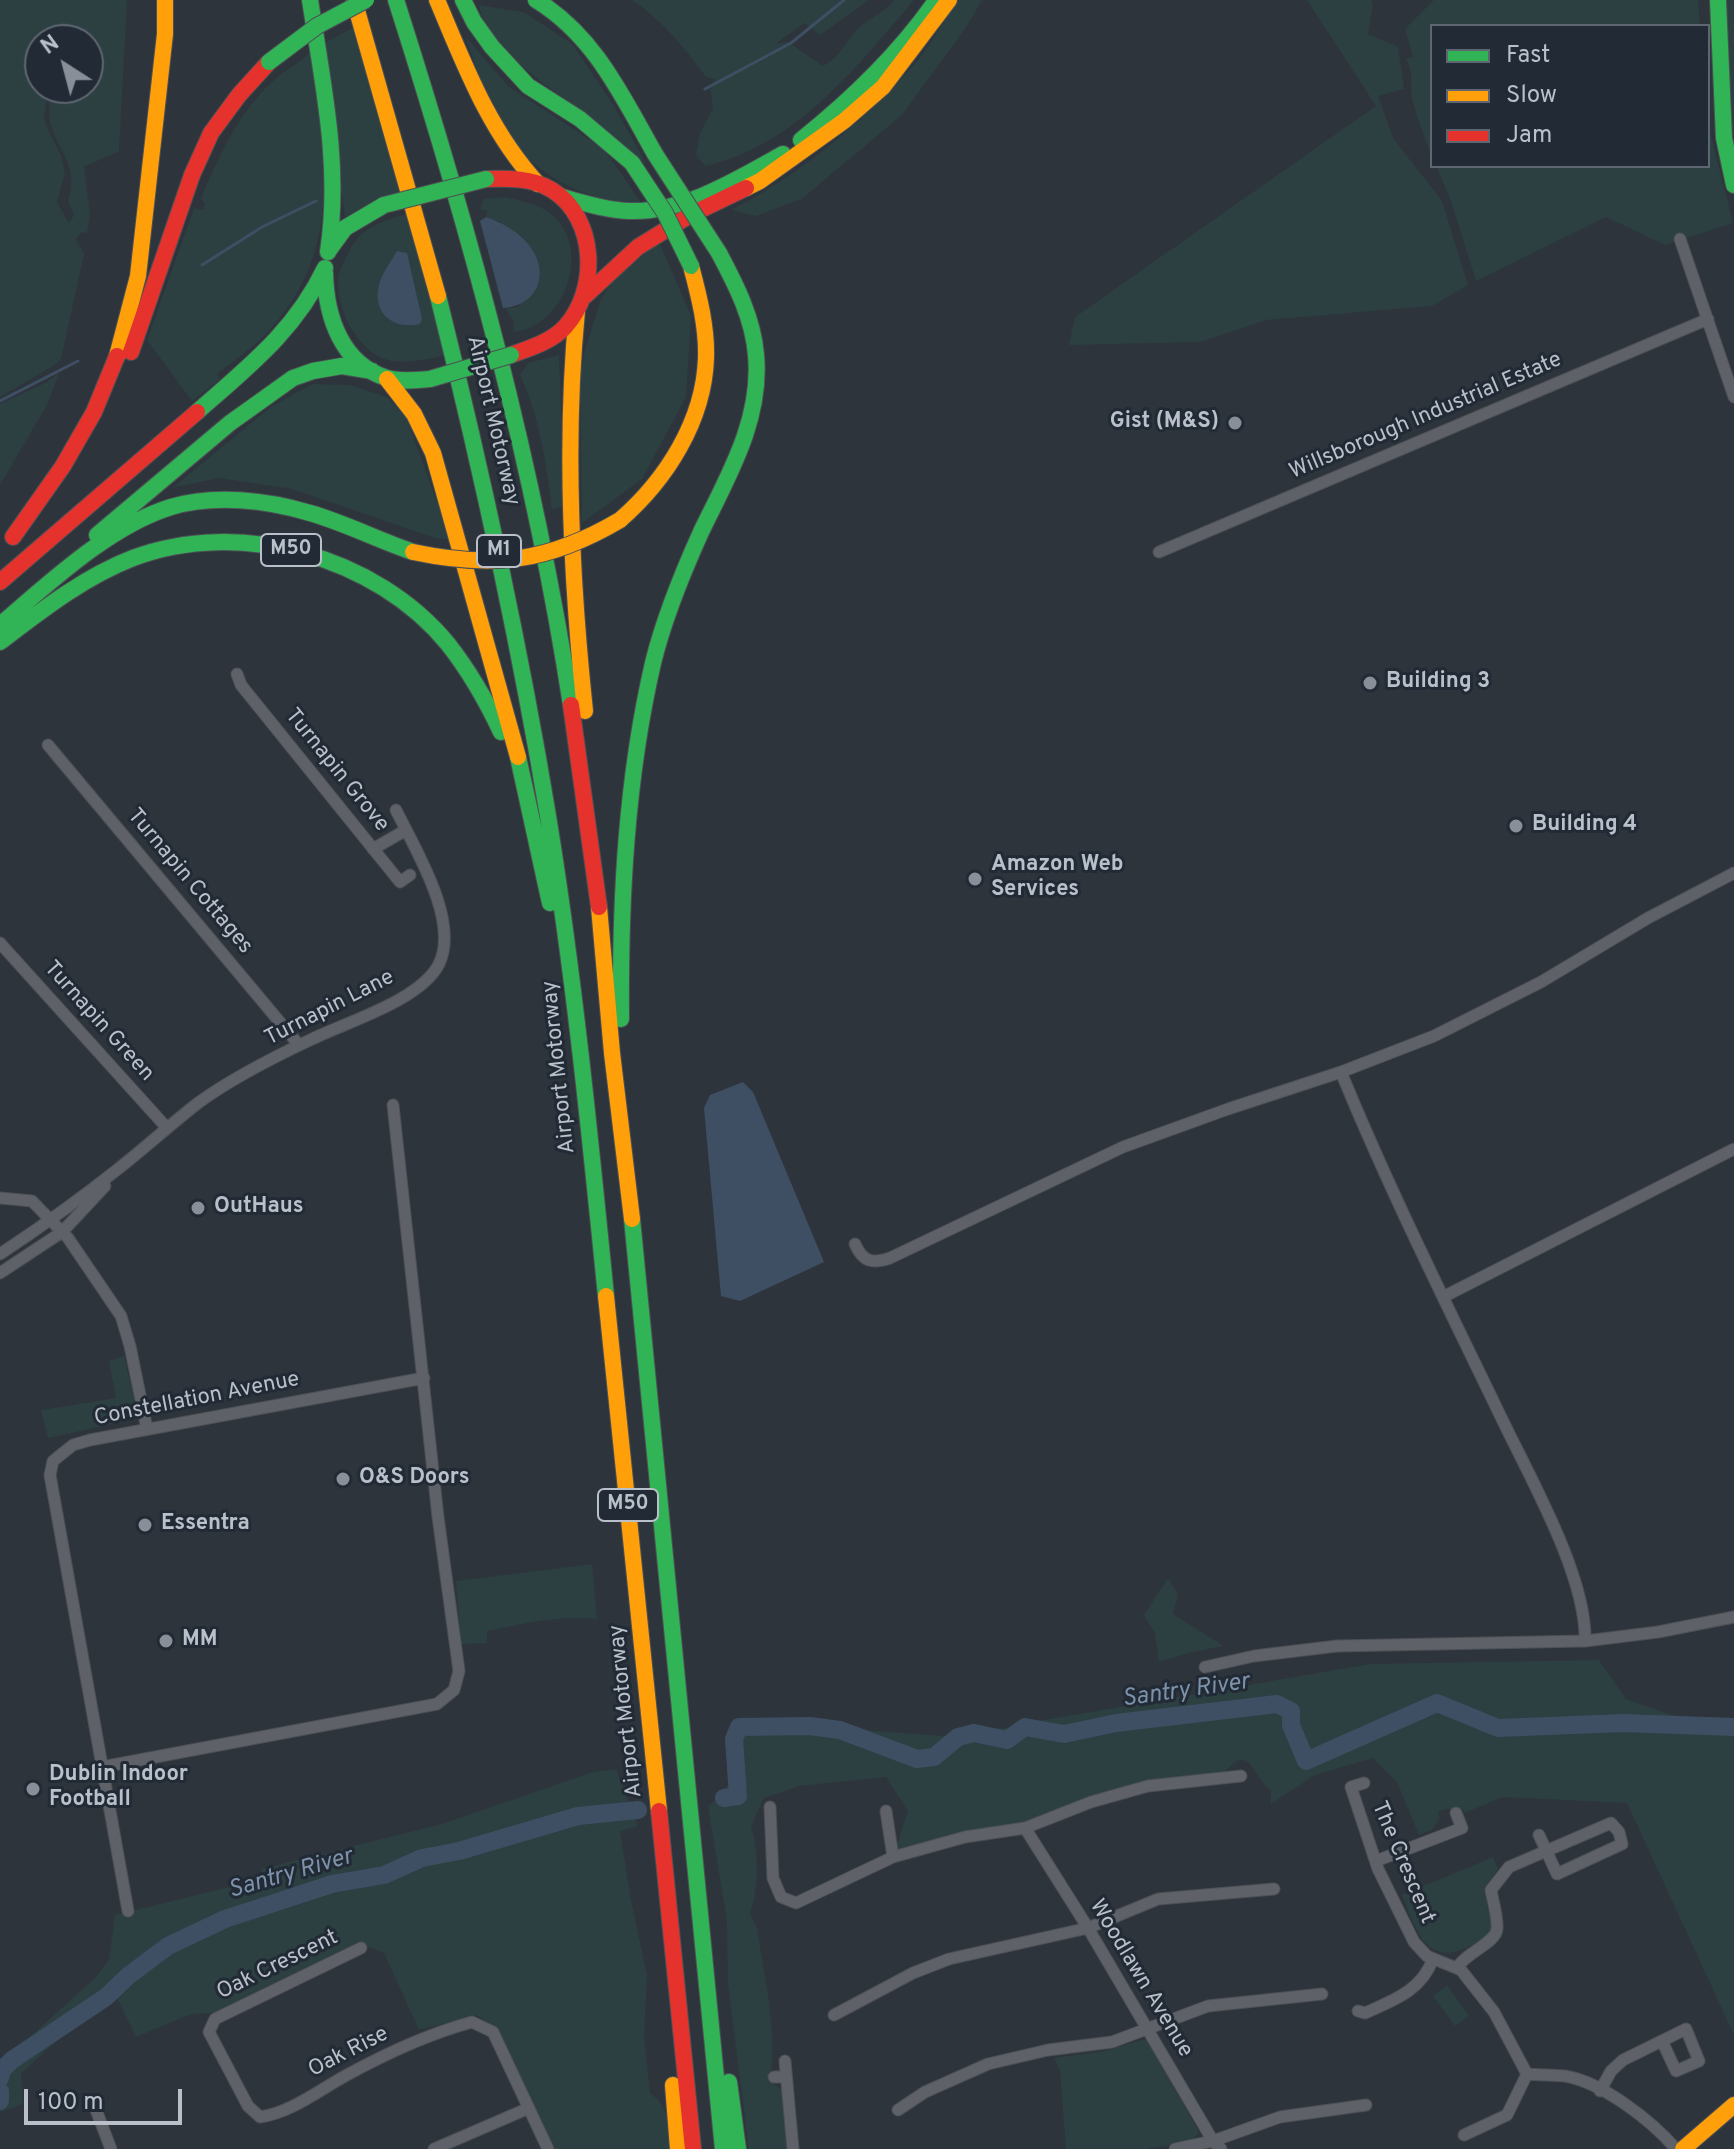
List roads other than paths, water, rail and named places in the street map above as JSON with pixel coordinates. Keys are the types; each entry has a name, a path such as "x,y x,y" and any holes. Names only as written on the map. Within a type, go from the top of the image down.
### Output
{"main road":[{"path":"13,537 63,466 94,412 120,350 138,276 146,215 165,34 165,0"},
{"path":"310,0 336,176 324,289 333,326 353,358 387,379 410,405 425,431 499,685 521,767 528,807"},
{"name":"Airport Motorway","path":"354,0 421,227 490,507 556,859 570,950 586,1096 693,2149"},
{"path":"0,550 43,510 58,491 104,417 135,343 187,190 222,116 269,62 317,26 366,0"},
{"name":"Airport Motorway","path":"396,0 486,301 525,467 568,689 599,902 723,2149"},
{"path":"437,0 483,109 513,158 538,184"},
{"path":"16,611 105,543 170,507 242,500 337,522 413,552 457,561 517,561 572,547 620,520 642,503 672,465 694,415 706,359 700,299 691,266 665,213 632,163 580,119 528,86 492,47 463,0"},
{"name":"M50","path":"536,0 571,22 588,41 655,154 719,253 741,298 756,355 754,408 740,454 675,593 649,680 630,797 620,908 627,1120 624,1140"},
{"path":"0,582 271,348 307,302 345,228 384,205 486,179 521,179 562,197 639,211 679,205 784,154 844,106 882,67 936,0"},
{"path":"387,379 430,379 511,355 549,340 566,326 581,304 638,247 690,215 760,181 844,121 883,87 949,0"},
{"path":"1718,0 1724,138 1734,185"},
{"path":"562,197 583,232 589,256 570,395 578,654 595,801 599,902"},
{"path":"0,625 107,528 270,392 293,378 313,371 342,366 372,371"},
{"name":"M50","path":"0,642 78,586 123,561 194,542 244,542 322,558 353,570 409,606 453,650 492,710 528,807 567,979 586,1096"},
{"path":"678,2149 669,2037 680,2013"},
{"path":"710,2021 725,2058 738,2149"},
{"path":"1683,2149 1734,2105"}],"street":[{"path":"1680,239 1734,397"},
{"name":"Willsborough Industrial Estate","path":"1159,552 1708,319"},
{"name":"Turnapin Grove","path":"237,674 241,685 400,882 410,875"},
{"name":"Turnapin Cottages","path":"48,745 299,1045"},
{"name":"Turnapin Lane","path":"0,1254 121,1167 200,1101 299,1045 403,996 419,986 438,965 444,950 445,931 441,911 396,810"},
{"path":"373,849 406,830"},
{"path":"855,1244 867,1261 890,1258 1123,1147 1341,1072 1434,1036 1531,988 1648,918 1734,873"},
{"name":"Turnapin Green","path":"0,943 167,1128"},
{"path":"1341,1072 1371,1146 1568,1561 1586,1626 1585,1641"},
{"path":"102,1767 437,1704 454,1690 459,1671 438,1517 393,1105"},
{"path":"1443,1297 1734,1149"},
{"name":"Turnapin Lane","path":"0,1273 62,1232 121,1167"},
{"path":"0,1198 32,1201 62,1232 121,1316 147,1429"},
{"name":"Constellation Avenue","path":"128,1911 50,1475 53,1461 73,1445 424,1378"},
{"path":"1205,1667 1254,1656 1337,1646 1585,1641 1658,1632 1734,1617"},
{"path":"770,1807 773,1878 781,1897 796,1903 893,1857 965,1837 1025,1828 1091,1802 1148,1786 1241,1776"},
{"name":"The Crescent","path":"1364,1783 1351,1787 1376,1861 1410,1935 1420,1951 1457,1968 1494,2012 1527,2074"},
{"path":"886,1811 893,1857"},
{"path":"1376,1861 1462,1828 1456,1813"},
{"path":"1457,1968 1461,1960 1494,1937 1497,1929 1491,1890 1509,1867 1546,1851 1611,1823 1619,1832 1622,1844 1557,1874 1546,1851 1539,1835"},
{"name":"Woodlawn Avenue","path":"1025,1828 1217,2145"},
{"path":"834,2015 913,1973 949,1959 1088,1928 1158,1899 1274,1889"},
{"name":"Oak Crescent","path":"248,2106 209,2032 215,2019 361,1948"},
{"path":"1358,2011 1365,2013 1410,1992 1428,1973 1433,1959"},
{"path":"898,2110 925,2092 988,2064 1048,2050 1112,2042 1208,2006 1322,1994"},
{"name":"Oak Rise","path":"248,2106 260,2117 276,2115 348,2074 424,2037 472,2022 493,2032 529,2108"},
{"path":"1600,2091 1611,2071 1623,2060 1662,2041"},
{"path":"785,2061 780,2077 793,2149"},
{"path":"1464,2135 1507,2115 1527,2074 1564,2076 1580,2080 1636,2111 1658,2128 1676,2149"},
{"path":"93,2102 111,2149"},
{"path":"1175,2149 1217,2145 1280,2117 1366,2105"},
{"path":"434,2149 529,2108 548,2149"}],"water":[{"path":"486,217 519,235 535,254 539,265 540,276 533,294 515,306 503,308 480,221"},
{"path":"397,251 407,253 422,319 420,324 391,321 380,308 378,290 381,279"},
{"path":"743,1082 753,1092 824,1262 740,1301 721,1296 704,1108 710,1095"}],"waterway":[{"path":"705,89 791,43 844,0"},
{"path":"202,265 262,227 316,201"},
{"path":"0,401 78,361"},
{"name":"Santry River","path":"724,1798 738,1796 734,1739 739,1727 810,1726 840,1730 917,1759 934,1757 958,1737 974,1733 1007,1740 1025,1727 1064,1734 1116,1723 1277,1704 1291,1711 1291,1725 1306,1761 1437,1703 1498,1728 1623,1723 1734,1727"},
{"name":"Santry River","path":"0,2078 2,2070 12,2060 106,1997 168,1946 225,1919 332,1884 384,1875 422,1858 459,1851 578,1816 638,1810"},
{"name":"Santry River","path":"0,2091 0,2101"}],"place":[{"name":"Gist (M&S)","path":"1235,423"},
{"name":"Building 3","path":"1370,683"},
{"name":"Building 4","path":"1516,826"},
{"name":"Amazon Web Services","path":"975,879"},
{"name":"OutHaus","path":"198,1208"},
{"name":"O&S Doors","path":"343,1479"},
{"name":"Essentra","path":"145,1525"},
{"name":"MM","path":"166,1641"},
{"name":"Dublin Indoor Football","path":"33,1789"}]}
